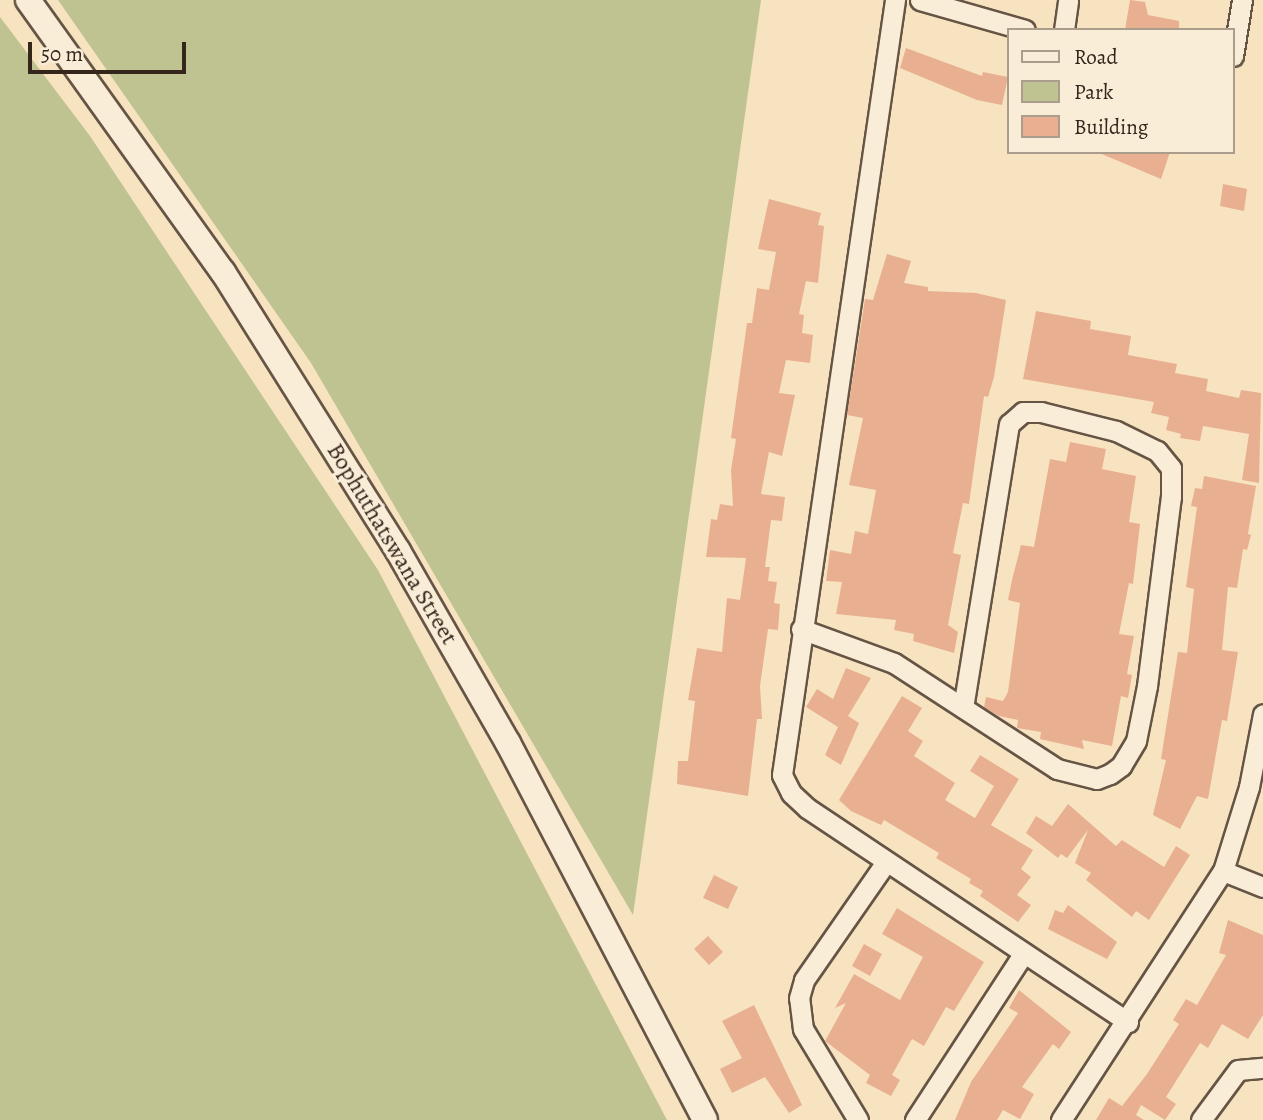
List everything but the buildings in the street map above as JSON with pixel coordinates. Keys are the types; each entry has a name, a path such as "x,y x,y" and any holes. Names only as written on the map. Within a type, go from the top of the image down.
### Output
{"street":[{"name":"Bophuthatswana Street","path":"28,0 223,272 404,562 508,743 705,1120"},
{"path":"895,0 781,770 785,785 807,808 1128,1022"},
{"path":"920,0 1019,28"},
{"path":"1064,28 1068,0"},
{"path":"1235,44 1242,0"},
{"path":"801,629 894,663 1046,762 1075,776 1097,779 1121,766 1140,730 1171,497 1171,468 1157,451 1116,431 1041,412 1023,412 1009,424 963,707"},
{"path":"1061,1120 1128,1022 1223,871 1249,787 1263,714"},
{"path":"858,1120 803,1028 799,998 804,980 886,862"},
{"path":"1223,871 1263,887"},
{"path":"915,1120 1024,953"},
{"path":"1200,1120 1238,1070 1263,1068"}],"green space":[{"path":"58,0 761,0 633,915 311,363"},
{"path":"0,17 90,136 378,570 667,1120 0,1120"}]}
